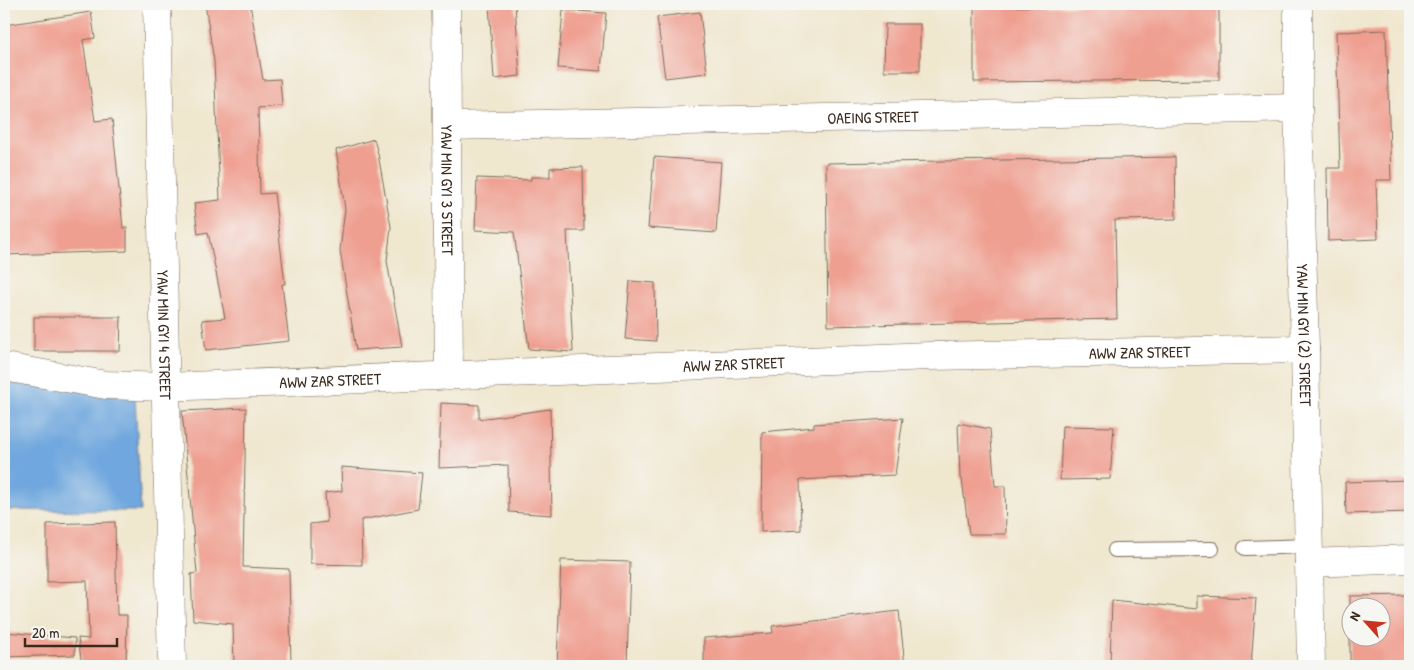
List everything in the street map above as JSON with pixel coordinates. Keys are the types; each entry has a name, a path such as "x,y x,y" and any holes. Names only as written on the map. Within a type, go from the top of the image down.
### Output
{"street":[{"name":"YAW MIN GYI 4 STREET","path":"157,4 172,666"},
{"name":"YAW MIN GYI 3 STREET","path":"446,4 449,376"},
{"name":"YAW MIN GYI (2) STREET","path":"1298,4 1298,108 1311,666"},
{"name":"OAEING STREET","path":"448,126 1298,108"},
{"name":"AWW ZAR STREET","path":"4,367 106,385 165,387 930,356 1305,349"},
{"path":"1309,554 1410,559"}],"lane":[{"path":"1245,548 1309,554"},
{"path":"1115,550 1212,549"}],"water":[{"path":"4,381 135,397 141,511 4,510"}],"building":[{"path":"205,4 250,4 263,80 280,79 282,106 258,108 260,194 274,193 285,284 282,284 289,341 206,350 202,320 225,318 208,232 198,234 194,203 220,200 214,61"},
{"path":"515,4 520,76 494,79 489,5"},
{"path":"1219,5 1219,80 974,82 974,7"},
{"path":"563,10 606,13 601,71 558,68"},
{"path":"91,12 95,38 83,40 95,121 112,119 123,228 127,228 127,251 4,255 4,25"},
{"path":"700,12 707,73 665,78 657,17"},
{"path":"885,24 920,24 920,71 884,71"},
{"path":"1386,30 1391,180 1376,180 1378,239 1328,241 1327,168 1340,168 1336,32"},
{"path":"374,139 391,227 387,261 402,347 356,350 340,250 345,209 336,150"},
{"path":"654,157 721,162 716,233 648,228"},
{"path":"1175,157 1176,219 1115,220 1117,319 828,326 826,163"},
{"path":"583,167 584,231 567,231 573,352 529,349 514,232 475,230 477,178 531,180 531,177 550,177 550,168"},
{"path":"630,281 655,283 656,341 625,339"},
{"path":"34,317 121,317 120,351 34,351"},
{"path":"441,403 479,405 479,419 550,409 552,515 509,512 508,465 439,468"},
{"path":"246,408 243,567 289,569 291,666 234,666 233,624 193,620 191,574 197,573 182,411"},
{"path":"903,418 895,475 800,480 801,530 761,532 762,432 814,427 814,424"},
{"path":"958,423 990,429 995,486 1005,486 1006,534 969,534 962,479 960,478"},
{"path":"1062,426 1114,427 1110,479 1060,480"},
{"path":"341,467 422,473 418,509 361,520 362,565 310,564 310,524 327,522 325,493 342,491"},
{"path":"1410,480 1410,512 1346,514 1345,482"},
{"path":"115,522 117,615 127,615 126,666 82,666 78,638 89,639 87,581 47,582 47,524"},
{"path":"561,560 630,562 627,666 557,666"},
{"path":"1410,595 1410,666 1350,666 1350,648 1392,648 1392,598 1350,598 1350,596"},
{"path":"1197,596 1256,598 1251,666 1110,666 1112,600 1197,609"},
{"path":"899,611 905,666 704,666 704,638 773,633 772,626"},
{"path":"4,632 75,638 75,655 4,657"}]}
